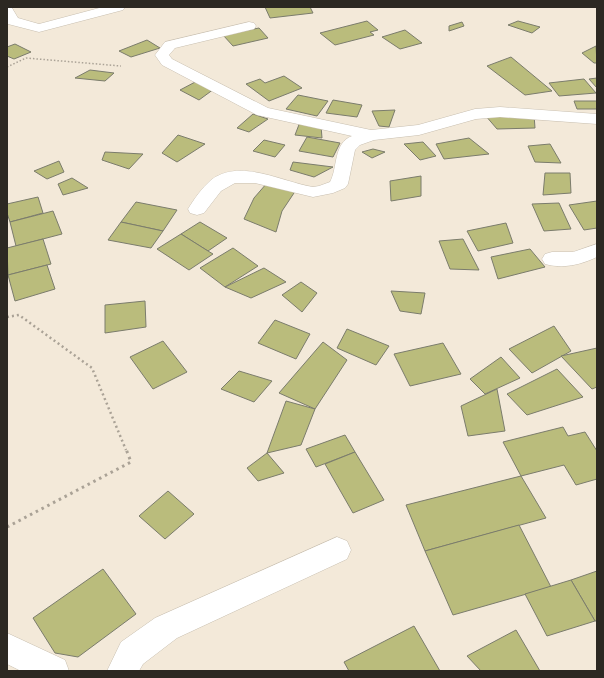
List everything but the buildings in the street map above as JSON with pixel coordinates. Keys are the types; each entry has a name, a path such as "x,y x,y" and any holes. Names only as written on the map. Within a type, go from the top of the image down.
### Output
{"street":[{"path":"7,12 14,20 39,28 118,7"},
{"path":"249,26 170,45 162,55 167,62 263,112 371,135"},
{"path":"197,209 220,182 233,177 248,176 314,192 328,190 340,184 347,150 354,141 371,135 419,130 475,114 500,112 597,119"},
{"path":"552,259 575,259 597,250"},
{"path":"122,671 132,653 166,628 337,550"},
{"path":"7,648 54,671"}],"path":[{"path":"7,67 26,58 121,66"},
{"path":"7,317 18,315 92,368 131,462 7,527"}]}
